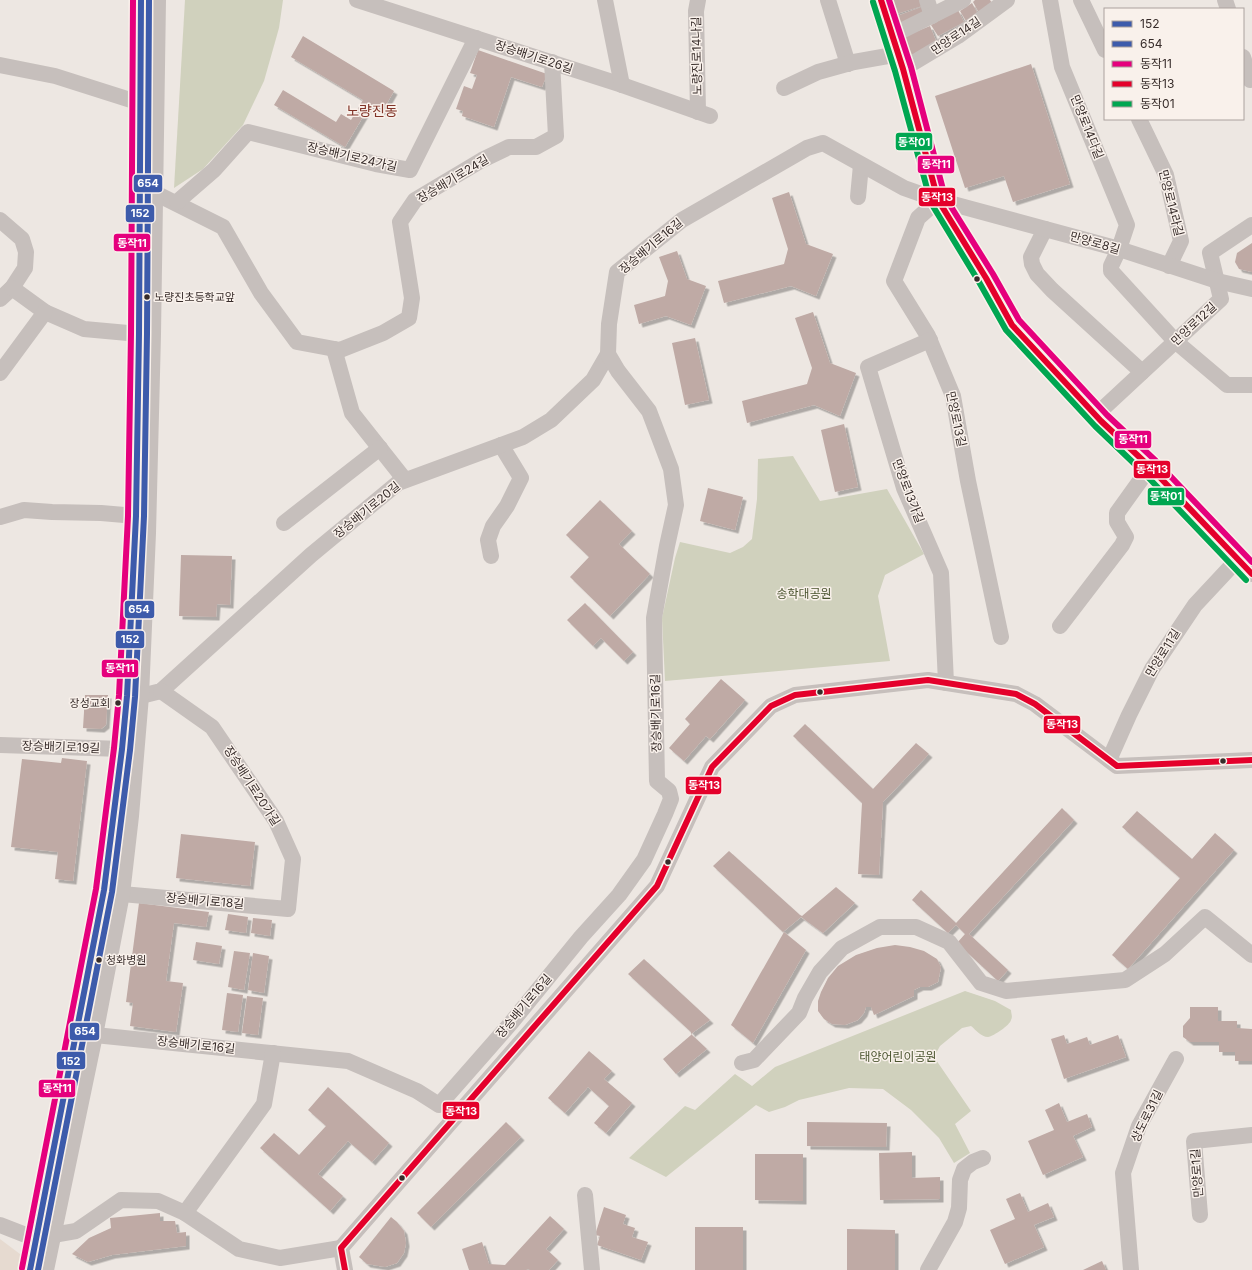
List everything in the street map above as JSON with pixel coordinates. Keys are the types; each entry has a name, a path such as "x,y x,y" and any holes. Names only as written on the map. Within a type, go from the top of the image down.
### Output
{"street":[{"path":"30,1270 104,890 122,749 127,696 136,516 139,334 141,0"},
{"path":"46,1270 95,1035 122,894 131,816 141,696 148,533 158,0"},
{"name":"장승배기로26길","path":"357,0 552,62 704,114"},
{"path":"605,0 622,85"},
{"name":"노량진로14나길","path":"698,0 696,11 704,114"},
{"path":"828,0 848,64"},
{"path":"881,0 904,69 938,200 986,278 1012,325 1096,415 1150,467 1252,574"},
{"path":"927,0 932,16"},
{"name":"만양로14길","path":"904,69 958,36 1007,0"},
{"name":"만양로14다길","path":"1050,0 1062,67 1127,225 1119,250 1111,266 1111,271 1175,341"},
{"path":"1080,0 1104,48"},
{"path":"893,35 932,16 958,1"},
{"name":"장승배기로24가길","path":"177,202 214,170 248,132 376,164 410,170 476,38"},
{"path":"784,88 818,72 848,64 898,54"},
{"path":"1244,60 1250,80 1252,79"},
{"name":"장승배기로24길","path":"155,193 177,202 223,226 261,293 297,342 340,350 383,333 409,318 412,298 400,222 415,200 482,160 509,146 536,146 556,136 552,62"},
{"path":"0,65 55,76 140,103"},
{"name":"만양로14라길","path":"1139,120 1166,175 1181,241 1169,266"},
{"name":"장승배기로16길","path":"95,1035 348,1061 417,1091 439,1105 511,1023 581,938 619,895 644,860 671,799 669,791 657,781 654,618 676,505 671,470 649,411 618,371 608,354 610,324 617,272 682,220 807,148 823,143 904,188 938,200"},
{"path":"858,197 861,165"},
{"name":"만양로8길","path":"938,200 1119,250 1217,281 1252,289"},
{"name":"만양로13길","path":"938,200 918,218 894,281 930,340 953,396 968,481 1001,637"},
{"path":"0,220 22,239 26,252 26,268 12,288 0,299"},
{"name":"만양로12길","path":"1096,415 1221,299 1210,253 1252,225"},
{"path":"1045,229 1031,257 1032,264 1037,274 1052,290 1142,372"},
{"path":"12,288 45,312 84,329 139,334"},
{"path":"0,373 45,312"},
{"name":"만양로13가길","path":"930,340 868,367 904,488 941,573 946,683"},
{"path":"1175,341 1227,385 1252,385"},
{"path":"334,349 352,413 405,480"},
{"name":"장승배기로20길","path":"141,696 161,691 311,555 398,483 523,437 551,420 593,380 608,354"},
{"path":"491,556 488,540 493,526 507,506 521,478 501,445"},
{"path":"284,523 380,448"},
{"path":"1060,626 1122,545 1126,537 1117,522 1117,513 1150,467"},
{"path":"0,517 24,510 136,516"},
{"name":"만양로11길","path":"1109,760 1152,669 1195,604 1238,560"},
{"path":"53,1236 76,1231 121,1200 158,1201 185,1213 239,1249 280,1258 341,1248 657,886 712,767 771,706 795,696 928,680 1016,694 1035,704 1117,766 1252,760"},
{"name":"장승배기로20가길","path":"161,691 212,727 276,821 292,860 288,908"},
{"name":"장승배기로19길","path":"0,745 122,749"},
{"name":"장승배기로18길","path":"122,894 288,908"},
{"path":"742,1063 754,1060 799,1013 805,998 820,972 842,948 880,928 916,927 949,942 981,982 1006,990 1124,980 1165,954 1205,917 1252,955"},
{"path":"185,1213 264,1104 273,1053"},
{"name":"상도로31길","path":"1131,1270 1123,1173 1139,1126 1176,1059"},
{"name":"만양로1길","path":"1200,1215 1194,1141 1252,1135"},
{"path":"928,1270 955,1222 959,1208 960,1180 964,1169 973,1162 983,1158"},
{"path":"585,1195 592,1270"},
{"path":"0,1225 36,1239"},
{"path":"341,1248 345,1270"}],"green space":[{"path":"185,0 283,0 279,28 264,81 243,125 203,169 174,188"},
{"name":"송학대공원","path":"793,456 820,501 887,489 924,554 885,575 878,596 890,661 665,681 662,618 680,542 730,553 743,547 752,539 757,499 758,459"},
{"name":"태양어린이공원","path":"965,991 995,1001 1011,1010 1012,1017 1010,1022 1005,1027 994,1035 988,1037 981,1035 971,1026 962,1028 940,1046 934,1057 971,1111 955,1124 970,1153 954,1163 939,1138 911,1110 883,1089 849,1088 799,1100 785,1107 769,1112 756,1105 666,1177 629,1158 685,1106 695,1110 735,1074 752,1086 775,1067"}],"shaded area":[{"path":"0,1239 20,1254 23,1260 23,1270 0,1270"}],"building":[{"path":"889,0 920,0 922,6 893,15"},
{"path":"975,0 990,0 993,5 979,13 973,2"},
{"path":"972,3 978,14 966,21 960,11"},
{"path":"924,6 928,17 896,29 892,18"},
{"path":"958,10 964,22 938,36 931,25"},
{"path":"930,26 936,41 907,58 900,38"},
{"path":"303,36 394,91 382,112 370,105 345,147 274,105 283,90 336,122 341,114 351,120 363,100 291,57"},
{"path":"478,50 547,74 542,87 511,77 494,127 462,116 463,111 456,109 464,86 472,89 477,75 470,73"},
{"path":"1031,64 1070,184 1013,202 1004,176 965,188 935,96"},
{"path":"789,192 806,244 833,254 816,296 791,286 724,303 718,281 784,264 788,249 772,198"},
{"path":"1252,243 1252,272 1239,269 1235,262 1237,253"},
{"path":"677,251 687,279 706,286 691,325 666,316 639,324 634,305 665,296 668,281 659,257"},
{"path":"813,312 830,363 856,373 840,416 814,405 747,423 742,401 807,384 812,368 795,318"},
{"path":"695,338 709,400 685,405 672,343"},
{"path":"844,424 858,487 835,492 821,430"},
{"path":"708,488 743,497 735,530 700,521"},
{"path":"600,500 632,531 619,544 650,574 610,616 570,577 589,557 566,535"},
{"path":"181,555 232,556 230,605 217,604 216,617 179,616"},
{"path":"585,603 633,652 624,661 601,638 593,646 567,620"},
{"path":"721,679 745,700 710,739 706,736 684,761 669,748 690,724 685,719"},
{"path":"85,695 108,695 106,725 101,729 83,728"},
{"path":"805,724 873,789 916,743 929,754 883,802 879,875 858,874 862,803 793,736"},
{"path":"62,758 87,761 73,881 55,879 58,852 11,847 22,759 61,763"},
{"path":"1062,808 1074,820 969,934 1008,970 998,981 957,943 965,934 956,925 948,933 912,900 921,890 956,923"},
{"path":"1137,811 1192,859 1215,833 1234,850 1128,969 1112,955 1180,878 1122,827"},
{"path":"181,834 255,842 250,886 176,878"},
{"path":"729,851 802,916 836,887 855,903 823,933 801,917 783,932 713,866"},
{"path":"139,903 209,912 206,927 174,923 166,981 183,983 176,1032 130,1026 133,1003 126,1002"},
{"path":"228,914 248,917 246,933 225,930"},
{"path":"253,918 272,920 270,936 251,933"},
{"path":"784,932 806,950 753,1043 731,1025"},
{"path":"196,942 222,946 219,964 193,960"},
{"path":"895,945 924,951 937,959 941,967 938,982 928,987 920,987 914,990 914,996 874,1015 871,1007 866,1007 864,1013 858,1020 845,1025 832,1024 824,1019 818,1011 818,1001 828,978 838,966 856,955 877,948"},
{"path":"234,951 250,953 244,990 228,987"},
{"path":"253,953 269,956 264,993 248,990"},
{"path":"644,959 710,1020 691,1034 691,1032 628,974"},
{"path":"227,993 243,995 238,1032 222,1030"},
{"path":"247,996 263,998 258,1035 242,1033"},
{"path":"1190,1007 1218,1007 1218,1021 1237,1021 1237,1028 1252,1029 1252,1061 1235,1061 1235,1052 1219,1052 1219,1042 1190,1042 1183,1037 1183,1026 1190,1018"},
{"path":"691,1034 707,1049 676,1074 663,1059"},
{"path":"1064,1035 1067,1044 1087,1037 1090,1045 1118,1035 1126,1057 1064,1079 1051,1039"},
{"path":"589,1051 612,1071 604,1079 632,1103 606,1133 594,1123 609,1106 588,1087 565,1113 548,1098"},
{"path":"328,1087 389,1143 372,1162 348,1141 318,1174 343,1196 330,1211 260,1148 274,1133 299,1155 326,1126 308,1110"},
{"path":"1059,1103 1067,1122 1087,1114 1092,1127 1073,1136 1083,1157 1043,1175 1028,1141 1054,1130 1045,1110"},
{"path":"506,1122 521,1137 431,1227 417,1213"},
{"path":"807,1122 887,1123 886,1147 807,1146"},
{"path":"912,1152 912,1178 940,1177 940,1199 880,1200 879,1153"},
{"path":"755,1154 803,1154 803,1201 755,1200"},
{"path":"1020,1193 1028,1212 1048,1203 1054,1217 1034,1225 1044,1247 1005,1264 990,1230 1015,1219 1006,1199"},
{"path":"604,1207 626,1215 623,1224 635,1228 632,1237 648,1242 641,1260 597,1245 600,1236 595,1235"},
{"path":"160,1213 160,1221 175,1221 177,1233 186,1232 186,1246 112,1255 88,1262 72,1254 89,1238 111,1228 110,1218"},
{"path":"550,1216 564,1229 546,1249 558,1260 549,1270 469,1270 462,1249 482,1242 489,1264 505,1265"},
{"path":"391,1217 404,1231 406,1243 404,1253 397,1263 385,1267 367,1264 359,1257"},
{"path":"695,1227 743,1227 743,1270 695,1270"},
{"path":"847,1229 895,1230 895,1270 847,1270"},
{"path":"1102,1261 1106,1270 1083,1270"}],"transit line":[{"name":"동작11","path":"22,1268 96,889 114,748 119,695 128,516 131,334 133,0"},
{"name":"152","path":"30,1270 104,890 122,749 127,696 136,516 139,334 141,0"},
{"name":"654","path":"38,1270 112,892 130,750 135,697 144,516 147,334 149,0"},
{"name":"동작13","path":"881,0 903,69 938,200 986,278 1012,325 1101,421 1150,467 1252,574"},
{"name":"동작11","path":"889,0 911,67 945,197 993,274 1019,320 1107,415 1156,461 1252,562"},
{"name":"동작01","path":"873,2 895,71 931,203 1006,330 1095,426 1144,473 1246,580"},
{"name":"동작13","path":"345,1270 341,1248 657,886 712,767 771,706 795,695 928,680 1016,694 1035,704 1117,766 1252,760"}],"place":[{"name":"노량진초등학교앞","path":"147,297"},
{"name":"장성교회","path":"118,703"},
{"name":"청화병원","path":"99,960"}],"district":[{"name":"노량진동","path":"372,111"}]}
